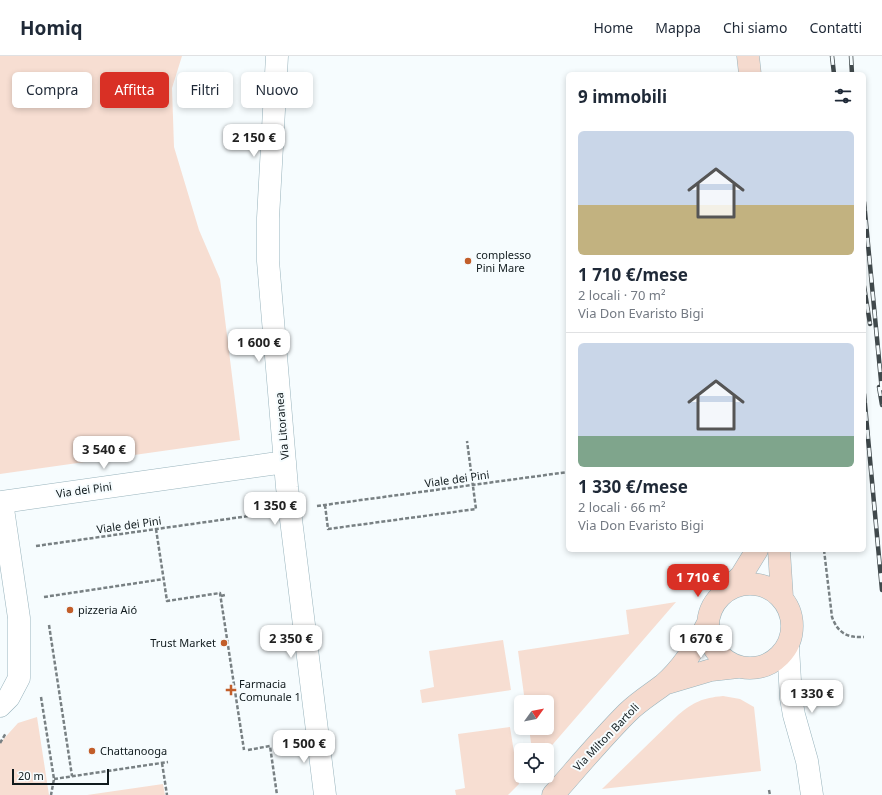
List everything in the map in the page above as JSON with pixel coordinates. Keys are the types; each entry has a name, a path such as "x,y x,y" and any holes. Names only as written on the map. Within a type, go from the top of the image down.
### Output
{"street":[{"name":"Via Litoranea","path":"277,56 268,218 268,261 285,462 325,795"},
{"path":"748,56 750,72"},
{"name":"Via dei Pini","path":"9,550 2,502 285,462"},
{"path":"0,706 9,697 19,678 19,618 9,550"},
{"path":"756,552 741,576 716,601 710,611 708,623 709,637 716,650 725,660 738,667 752,669 766,666 779,658 788,647"},
{"path":"779,552 782,597"},
{"path":"724,592 738,585 754,583 769,588 782,597 789,608 793,621 792,635 788,647 790,698 807,761 812,795"},
{"name":"Via Milton Bartoli","path":"553,795 628,712 646,696 664,684 683,663 697,644 708,623"},
{"name":"Via Milton Bartoli","path":"664,684 711,670 738,667"}],"path":[{"path":"467,441 473,485"},
{"name":"Viale dei Pini","path":"473,485 476,509 328,529 325,506 473,485 566,472"},
{"name":"Viale dei Pini","path":"9,550 261,514"},
{"path":"156,529 167,601 220,593 244,750"},
{"path":"824,552 832,617 835,625 840,631 847,635 855,638 864,637"},
{"path":"37,598 164,579"},
{"path":"221,596 225,595"},
{"path":"48,620 72,776"},
{"path":"248,750 270,746 277,795"},
{"path":"52,795 54,778 168,762"},
{"path":"162,763 167,795"},
{"path":"769,790 770,795"}],"shaded area":[{"path":"0,56 182,56 172,88 174,147 199,230 220,279 240,440 0,474"},
{"path":"676,602 554,743 531,743 530,735 554,735 554,695 524,695 518,651 629,634 626,610"},
{"path":"503,640 511,690 422,703 420,690 434,687 429,651"},
{"path":"723,696 740,699 754,707 761,771 602,789 678,715 704,699"},
{"path":"37,717 49,795 0,795 0,743 18,723"},
{"path":"510,727 514,752 514,783 519,784 508,795 456,795 455,790 465,788 458,734"},
{"path":"163,784 165,795 87,795"}],"railway":[{"path":"832,56 834,72"},
{"path":"851,56 852,72"},
{"path":"866,223 882,391"},
{"path":"866,299 870,324"},
{"path":"879,387 882,405"},
{"path":"866,416 882,590"}],"place":[{"name":"complesso Pini Mare","path":"468,261"},
{"name":"pizzeria Aió","path":"70,610"},
{"name":"Trust Market","path":"224,643"},
{"name":"Farmacia Comunale 1","path":"231,690"},
{"name":"Chattanooga","path":"92,751"}]}
